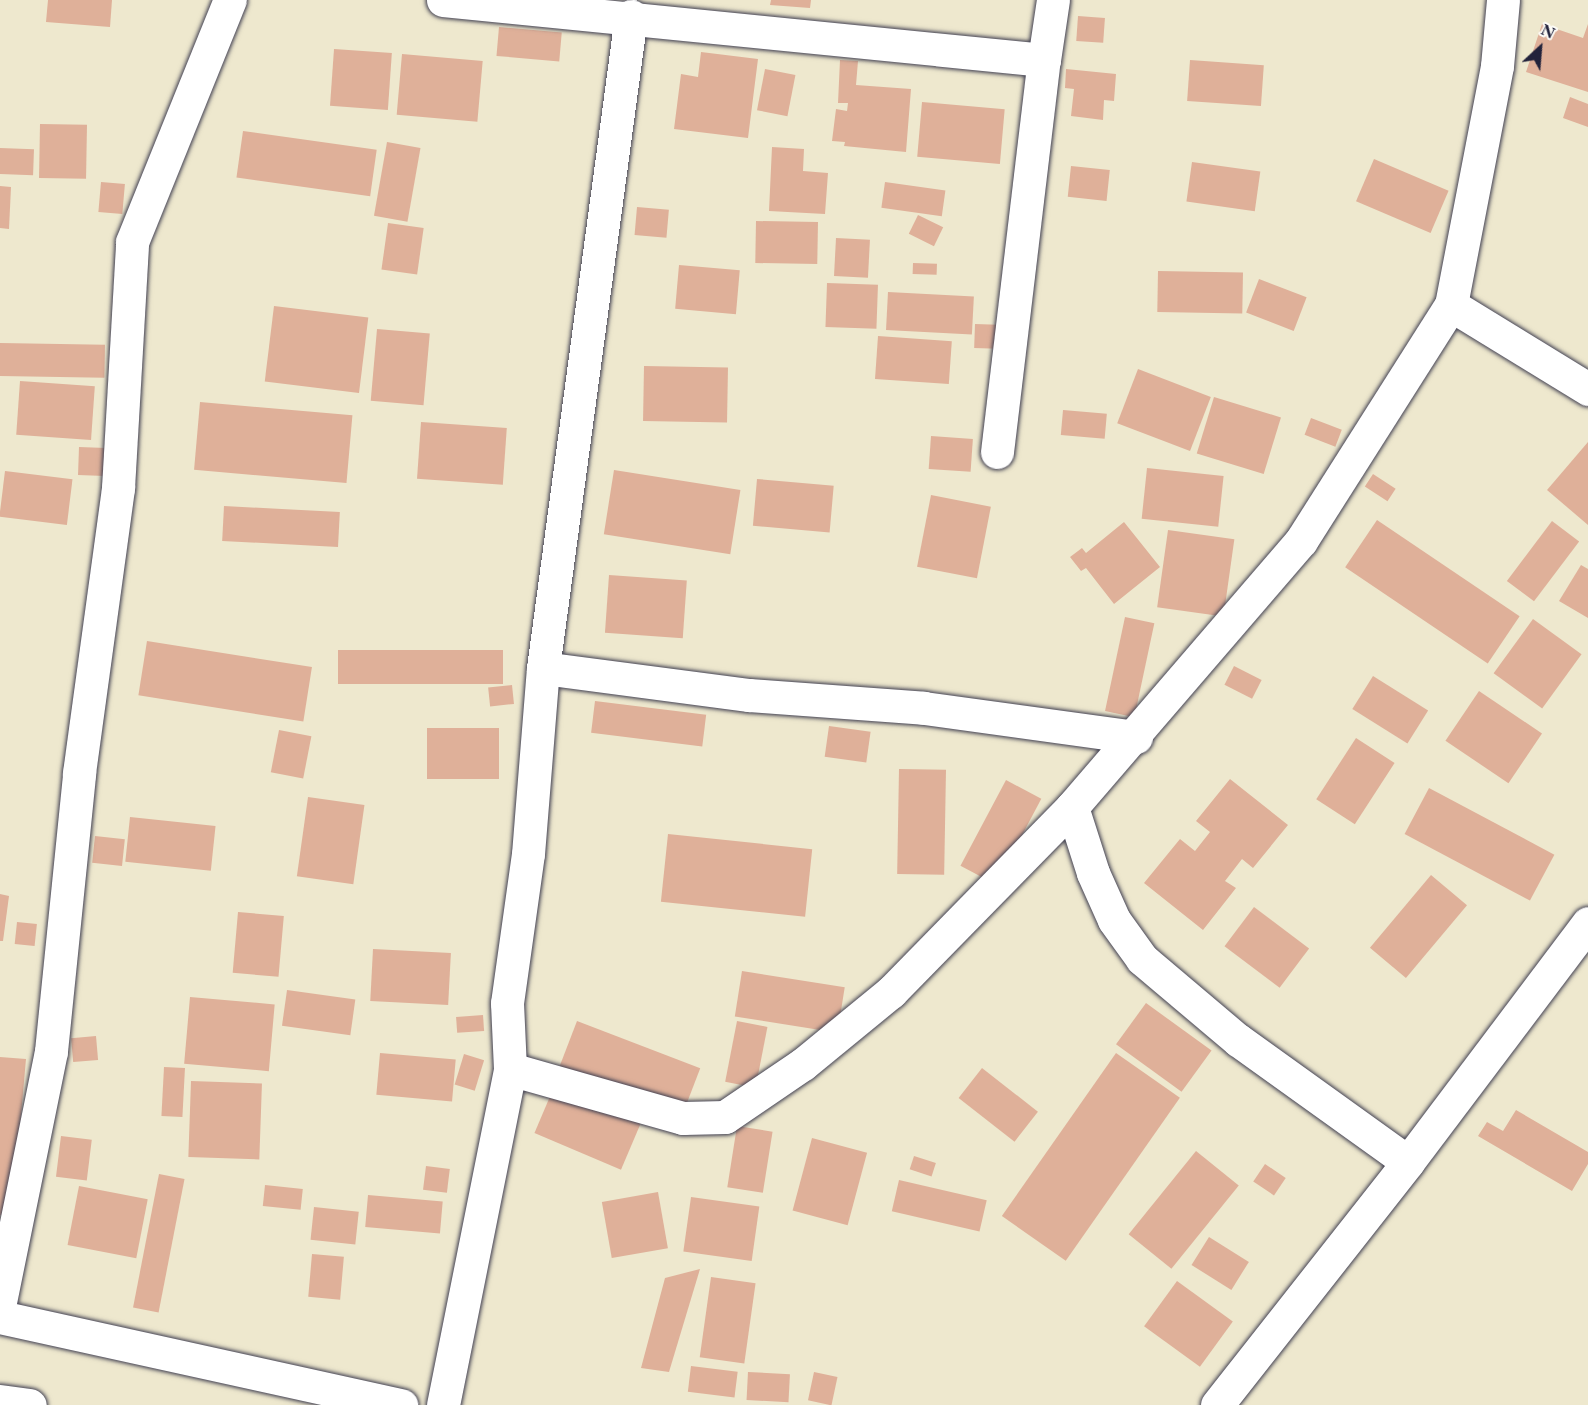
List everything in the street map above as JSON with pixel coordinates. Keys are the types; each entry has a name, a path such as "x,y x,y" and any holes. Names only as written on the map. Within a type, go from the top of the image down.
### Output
{"street":[{"path":"0,1302 51,1051 79,773 118,488 132,242 230,0"},
{"path":"443,0 631,16 1044,60"},
{"path":"997,452 1053,0"},
{"path":"510,1069 683,1118 725,1117 803,1064 891,992 1072,807 1136,737 1301,541 1451,305 1497,66 1503,0"},
{"path":"443,1405 510,1069 507,1003 528,854 543,668 631,16"},
{"path":"1451,305 1588,389"},
{"path":"543,668 749,695 924,708 1136,737"},
{"path":"1072,807 1093,873 1114,920 1142,959 1238,1040 1408,1162"},
{"path":"1217,1405 1408,1162 1588,923"},
{"path":"0,1317 401,1405"},
{"path":"0,1401 30,1405"}],"building":[{"path":"48,0 112,0 110,27 46,22"},
{"path":"771,0 811,0 810,8 770,5"},
{"path":"1078,16 1105,18 1103,43 1076,41"},
{"path":"1542,24 1583,38 1588,24 1588,92 1526,72"},
{"path":"499,27 562,32 559,61 496,56"},
{"path":"334,49 392,53 388,110 330,106"},
{"path":"701,52 758,59 748,138 674,129 681,74 698,77"},
{"path":"402,54 483,61 477,122 397,115"},
{"path":"840,60 858,61 856,85 911,89 906,152 844,146 845,142 832,141 836,109 847,111 848,103 838,103"},
{"path":"1190,60 1264,65 1261,106 1187,101"},
{"path":"765,69 795,75 787,116 757,110"},
{"path":"1066,69 1116,74 1114,101 1104,100 1103,120 1071,116 1074,89 1065,88"},
{"path":"1570,97 1588,104 1588,127 1563,118"},
{"path":"922,102 1005,109 1000,164 917,157"},
{"path":"40,124 87,125 86,179 39,178"},
{"path":"243,131 377,150 370,196 236,178"},
{"path":"387,142 420,148 407,222 374,216"},
{"path":"772,147 804,149 803,171 828,173 825,214 769,211"},
{"path":"0,148 34,149 33,175 0,174"},
{"path":"1374,159 1449,191 1431,233 1356,201"},
{"path":"1192,162 1260,172 1255,211 1186,202"},
{"path":"1071,166 1110,170 1107,201 1068,197"},
{"path":"101,182 125,184 122,214 98,212"},
{"path":"885,182 945,190 942,216 881,208"},
{"path":"0,186 11,187 9,229 0,228"},
{"path":"637,207 669,210 666,238 635,235"},
{"path":"918,215 943,227 934,246 909,234"},
{"path":"756,221 818,222 817,264 755,263"},
{"path":"388,223 424,228 417,275 381,270"},
{"path":"836,238 870,240 868,278 834,276"},
{"path":"913,263 937,264 937,275 913,274"},
{"path":"679,265 740,270 736,314 675,309"},
{"path":"1158,271 1243,272 1242,313 1157,312"},
{"path":"1259,279 1307,297 1294,331 1246,313"},
{"path":"827,283 878,285 876,329 825,327"},
{"path":"888,292 974,297 972,334 886,330"},
{"path":"274,306 368,318 359,393 265,381"},
{"path":"975,324 998,325 997,349 974,348"},
{"path":"377,329 430,334 424,405 371,401"},
{"path":"878,336 952,341 949,384 875,379"},
{"path":"0,343 105,345 104,378 0,376"},
{"path":"644,366 728,367 727,422 643,421"},
{"path":"1138,369 1211,397 1190,451 1117,423"},
{"path":"20,381 95,386 91,440 16,435"},
{"path":"1214,397 1281,417 1264,474 1197,453"},
{"path":"200,402 352,415 346,483 194,470"},
{"path":"1063,410 1107,414 1105,439 1061,435"},
{"path":"1311,418 1342,430 1335,447 1305,435"},
{"path":"421,422 507,428 503,485 417,479"},
{"path":"931,436 973,439 971,472 929,469"},
{"path":"1588,442 1588,525 1547,490"},
{"path":"79,447 106,448 105,476 78,475"},
{"path":"1147,468 1224,476 1218,527 1142,519"},
{"path":"614,470 740,490 730,554 604,534"},
{"path":"5,471 72,479 67,525 0,517"},
{"path":"1373,474 1396,489 1387,501 1365,487"},
{"path":"757,479 834,486 830,533 753,526"},
{"path":"931,495 991,507 977,578 917,567"},
{"path":"224,506 340,512 338,547 222,541"},
{"path":"1377,520 1520,616 1488,663 1345,567"},
{"path":"1552,521 1579,541 1534,601 1507,581"},
{"path":"1124,522 1160,567 1114,604 1086,568 1081,571 1070,557 1082,548 1086,553"},
{"path":"1168,530 1234,539 1223,617 1157,607"},
{"path":"1581,565 1588,569 1588,618 1559,601"},
{"path":"609,575 687,580 683,638 605,633"},
{"path":"1125,617 1154,623 1134,717 1105,711"},
{"path":"1533,619 1582,654 1542,708 1494,673"},
{"path":"147,641 312,667 303,721 138,695"},
{"path":"338,650 503,650 503,684 338,684"},
{"path":"1234,666 1262,680 1252,699 1224,685"},
{"path":"1373,676 1428,710 1407,744 1352,709"},
{"path":"512,685 514,704 490,706 488,688"},
{"path":"1479,691 1542,733 1508,783 1445,741"},
{"path":"595,701 706,715 702,746 591,733"},
{"path":"829,726 871,732 866,763 825,757"},
{"path":"427,728 499,728 499,779 427,779"},
{"path":"279,730 311,736 303,779 271,772"},
{"path":"1356,738 1395,763 1355,824 1316,799"},
{"path":"899,769 946,770 944,875 897,874"},
{"path":"1230,779 1288,825 1253,868 1242,859 1225,881 1236,888 1203,930 1144,883 1180,839 1195,851 1210,832 1196,821"},
{"path":"1006,780 1041,799 996,884 960,866"},
{"path":"1429,788 1554,855 1530,901 1405,834"},
{"path":"308,797 364,805 353,884 297,876"},
{"path":"130,817 216,826 211,871 125,862"},
{"path":"668,834 812,849 805,917 661,902"},
{"path":"95,836 125,839 122,866 92,863"},
{"path":"1431,875 1467,905 1406,978 1370,948"},
{"path":"0,894 9,896 3,941 0,941"},
{"path":"1254,907 1309,949 1280,988 1225,946"},
{"path":"238,912 284,916 279,977 233,973"},
{"path":"17,922 37,924 35,946 15,944"},
{"path":"373,949 451,953 448,1005 370,1001"},
{"path":"742,971 845,987 838,1033 735,1016"},
{"path":"287,990 355,1000 350,1035 282,1026"},
{"path":"190,997 275,1004 269,1071 184,1064"},
{"path":"1146,1003 1212,1051 1182,1092 1116,1044"},
{"path":"483,1015 484,1031 457,1033 456,1017"},
{"path":"577,1021 700,1068 683,1114 559,1067"},
{"path":"737,1021 767,1027 756,1088 725,1082"},
{"path":"96,1036 98,1060 73,1062 71,1038"},
{"path":"380,1053 456,1060 452,1101 376,1095"},
{"path":"1116,1053 1180,1098 1066,1261 1002,1216"},
{"path":"464,1054 484,1060 475,1091 455,1085"},
{"path":"0,1057 26,1059 12,1216 0,1215"},
{"path":"164,1067 185,1068 182,1117 161,1116"},
{"path":"982,1068 1038,1112 1015,1142 959,1098"},
{"path":"191,1081 262,1083 259,1159 188,1157"},
{"path":"554,1087 641,1124 621,1170 534,1133"},
{"path":"1516,1110 1588,1152 1588,1164 1572,1191 1478,1136 1487,1122 1503,1131"},
{"path":"737,1126 773,1132 763,1193 727,1187"},
{"path":"61,1136 92,1140 87,1180 56,1177"},
{"path":"812,1138 867,1153 848,1225 793,1210"},
{"path":"1196,1151 1239,1186 1171,1269 1129,1234"},
{"path":"914,1156 936,1163 932,1176 910,1169"},
{"path":"1265,1164 1286,1178 1274,1195 1253,1181"},
{"path":"426,1166 450,1169 447,1193 423,1190"},
{"path":"159,1174 185,1179 159,1312 133,1308"},
{"path":"899,1180 987,1200 979,1231 892,1211"},
{"path":"265,1185 303,1189 301,1210 263,1206"},
{"path":"79,1186 148,1199 136,1258 68,1245"},
{"path":"658,1192 668,1248 612,1258 602,1202"},
{"path":"368,1195 443,1202 440,1233 365,1227"},
{"path":"691,1197 759,1207 752,1261 683,1251"},
{"path":"314,1207 359,1212 355,1245 311,1240"},
{"path":"1209,1237 1249,1262 1231,1290 1192,1265"},
{"path":"312,1254 344,1257 340,1300 308,1297"},
{"path":"700,1269 669,1372 641,1368 665,1278"},
{"path":"711,1277 756,1283 744,1363 700,1357"},
{"path":"1177,1281 1233,1322 1200,1367 1144,1326"},
{"path":"691,1366 738,1372 734,1398 688,1392"},
{"path":"748,1372 790,1374 788,1402 747,1400"},
{"path":"814,1372 837,1377 832,1405 808,1400"}]}
